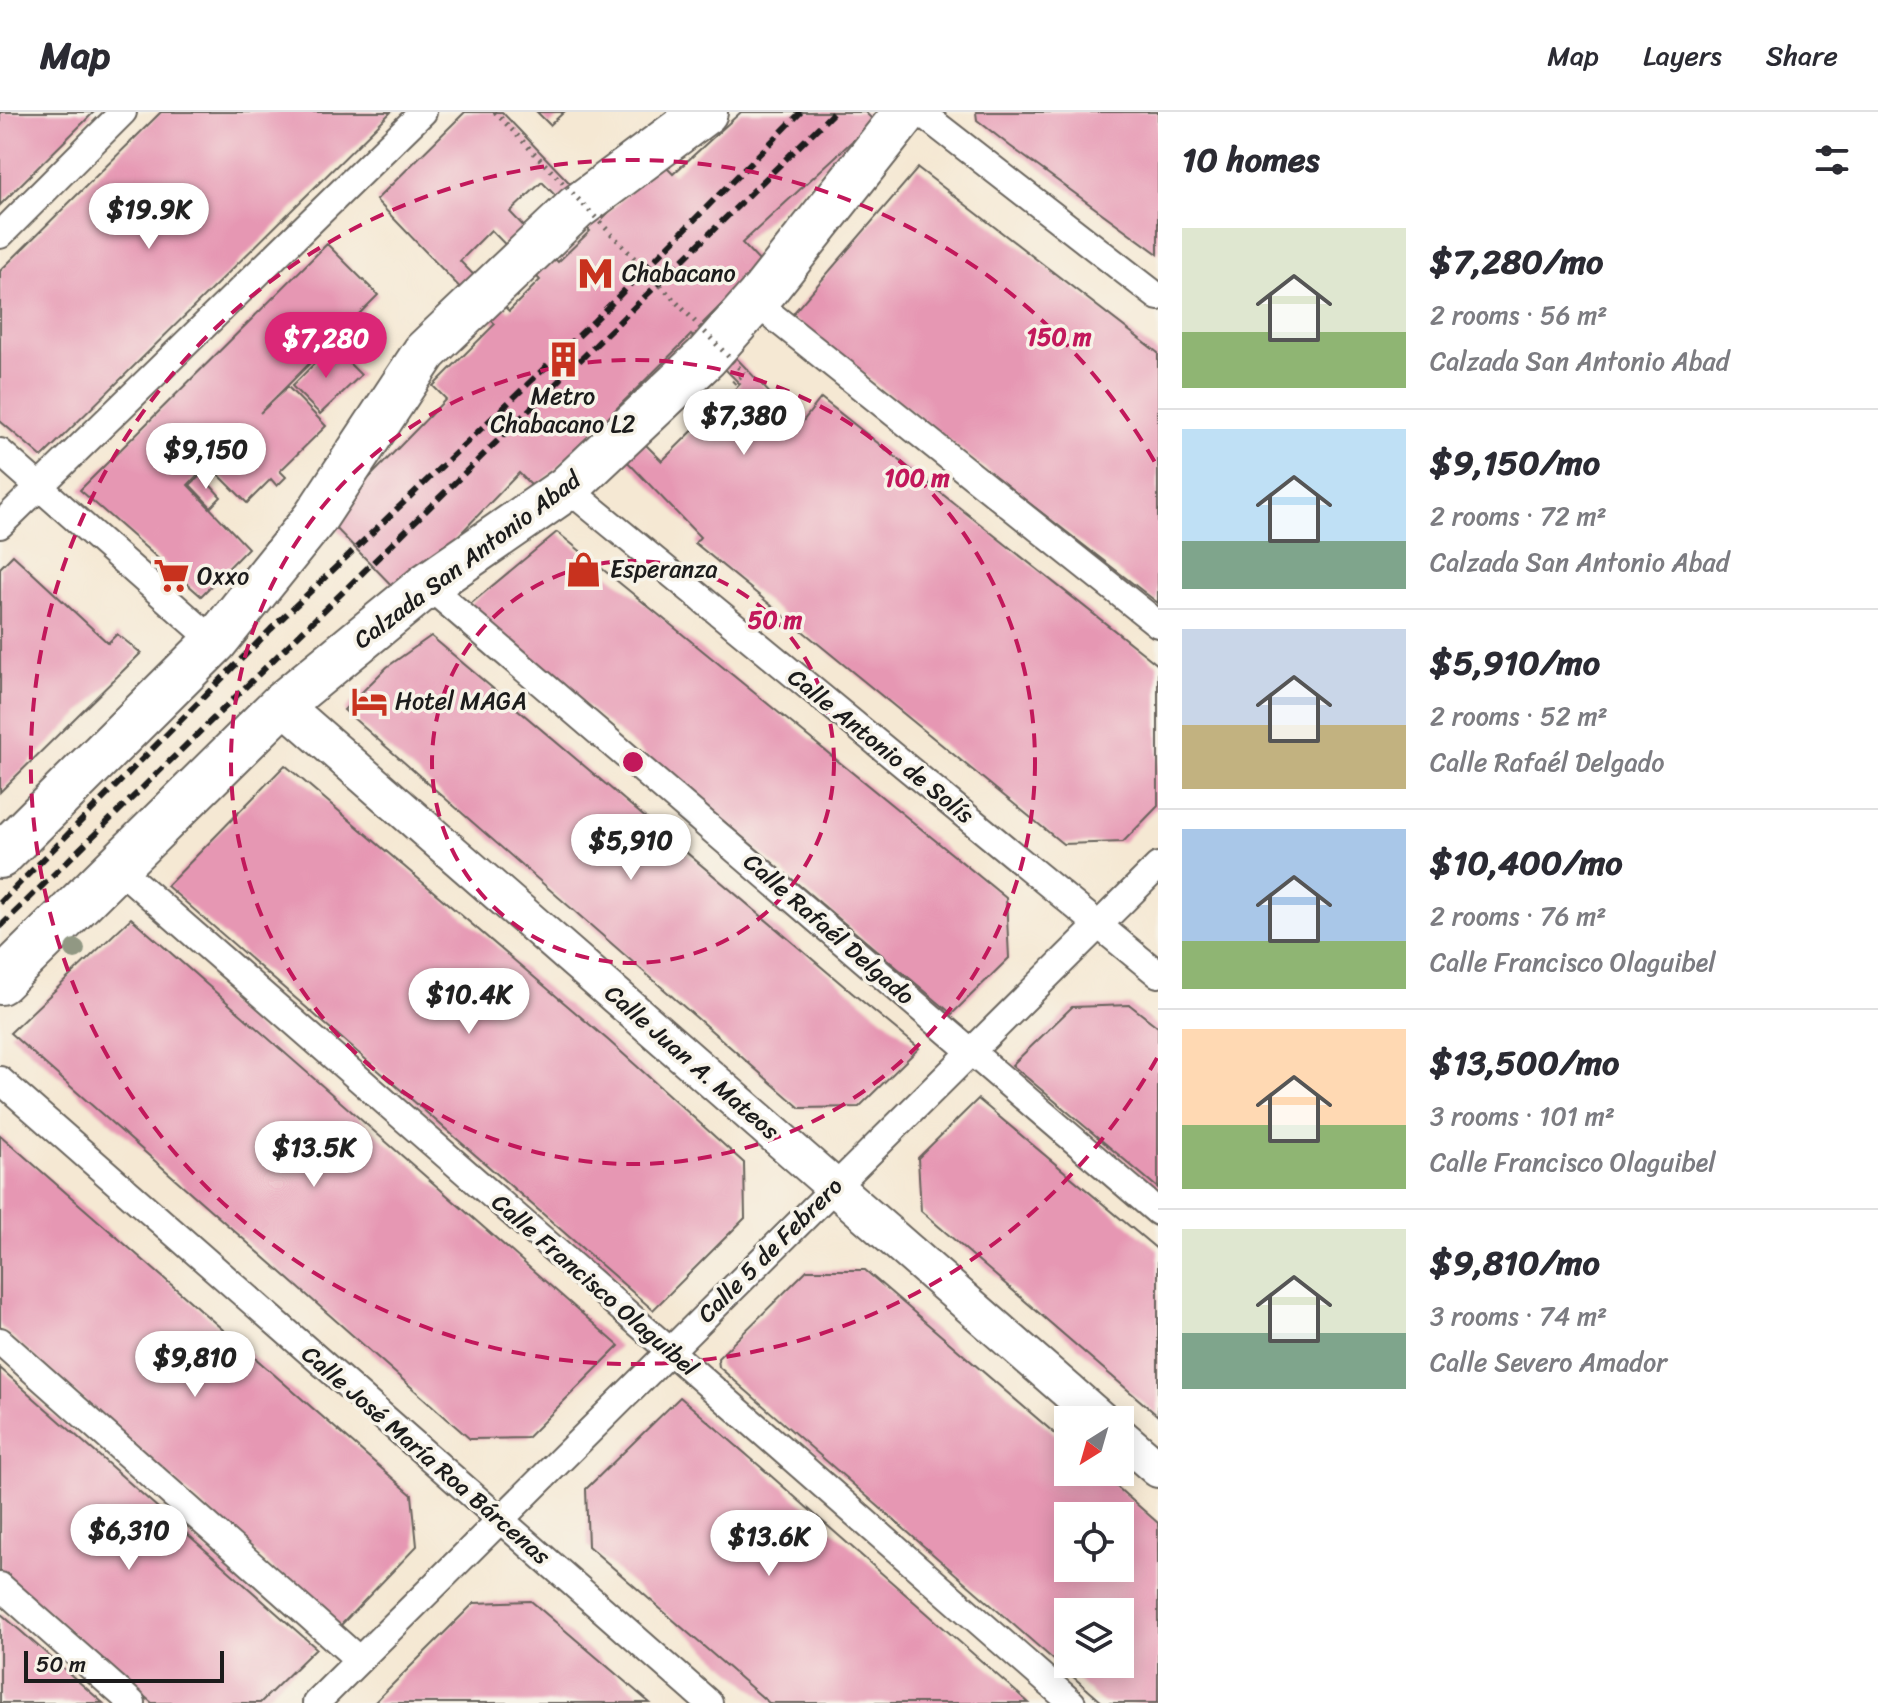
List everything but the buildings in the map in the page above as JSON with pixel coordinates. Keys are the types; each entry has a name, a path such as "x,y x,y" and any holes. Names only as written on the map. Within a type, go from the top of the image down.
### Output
{"highway":[{"path":"0,856 215,642 315,518 425,352 576,208 705,112"},
{"name":"Calzada San Antonio Abad","path":"0,982 282,704 427,585 567,488 706,357 755,302 906,112"}],"street":[{"path":"0,235 123,112"},
{"path":"0,525 423,112"},
{"path":"920,112 1158,297"},
{"path":"755,302 1158,624"},
{"path":"0,452 215,642"},
{"name":"Calle Antonio de Solís","path":"567,488 1158,974"},
{"name":"Calle Rafaél Delgado","path":"427,585 1158,1212"},
{"name":"Calle Juan A. Mateos","path":"282,704 1085,1406"},
{"name":"Calle 5 de Febrero","path":"316,1703 1158,866"},
{"name":"Calle Francisco Olaguibel","path":"117,867 1072,1703"},
{"name":"Calle José María Roa Bárcenas","path":"0,1080 709,1703"},
{"path":"0,1341 359,1660"},
{"path":"1134,1448 1158,1469"},
{"path":"0,1586 132,1703"}],"path":[{"path":"495,112 744,373"}],"railway":[{"path":"0,903 271,629 593,322 801,112"},
{"path":"0,927 834,112"}],"place":[{"name":"Chabacano","path":"596,273"},
{"name":"Metro Chabacano L2","path":"563,359"},
{"name":"Esperanza","path":"584,569"},
{"name":"Oxxo","path":"171,576"},
{"name":"Hotel MAGA","path":"369,701"}]}
